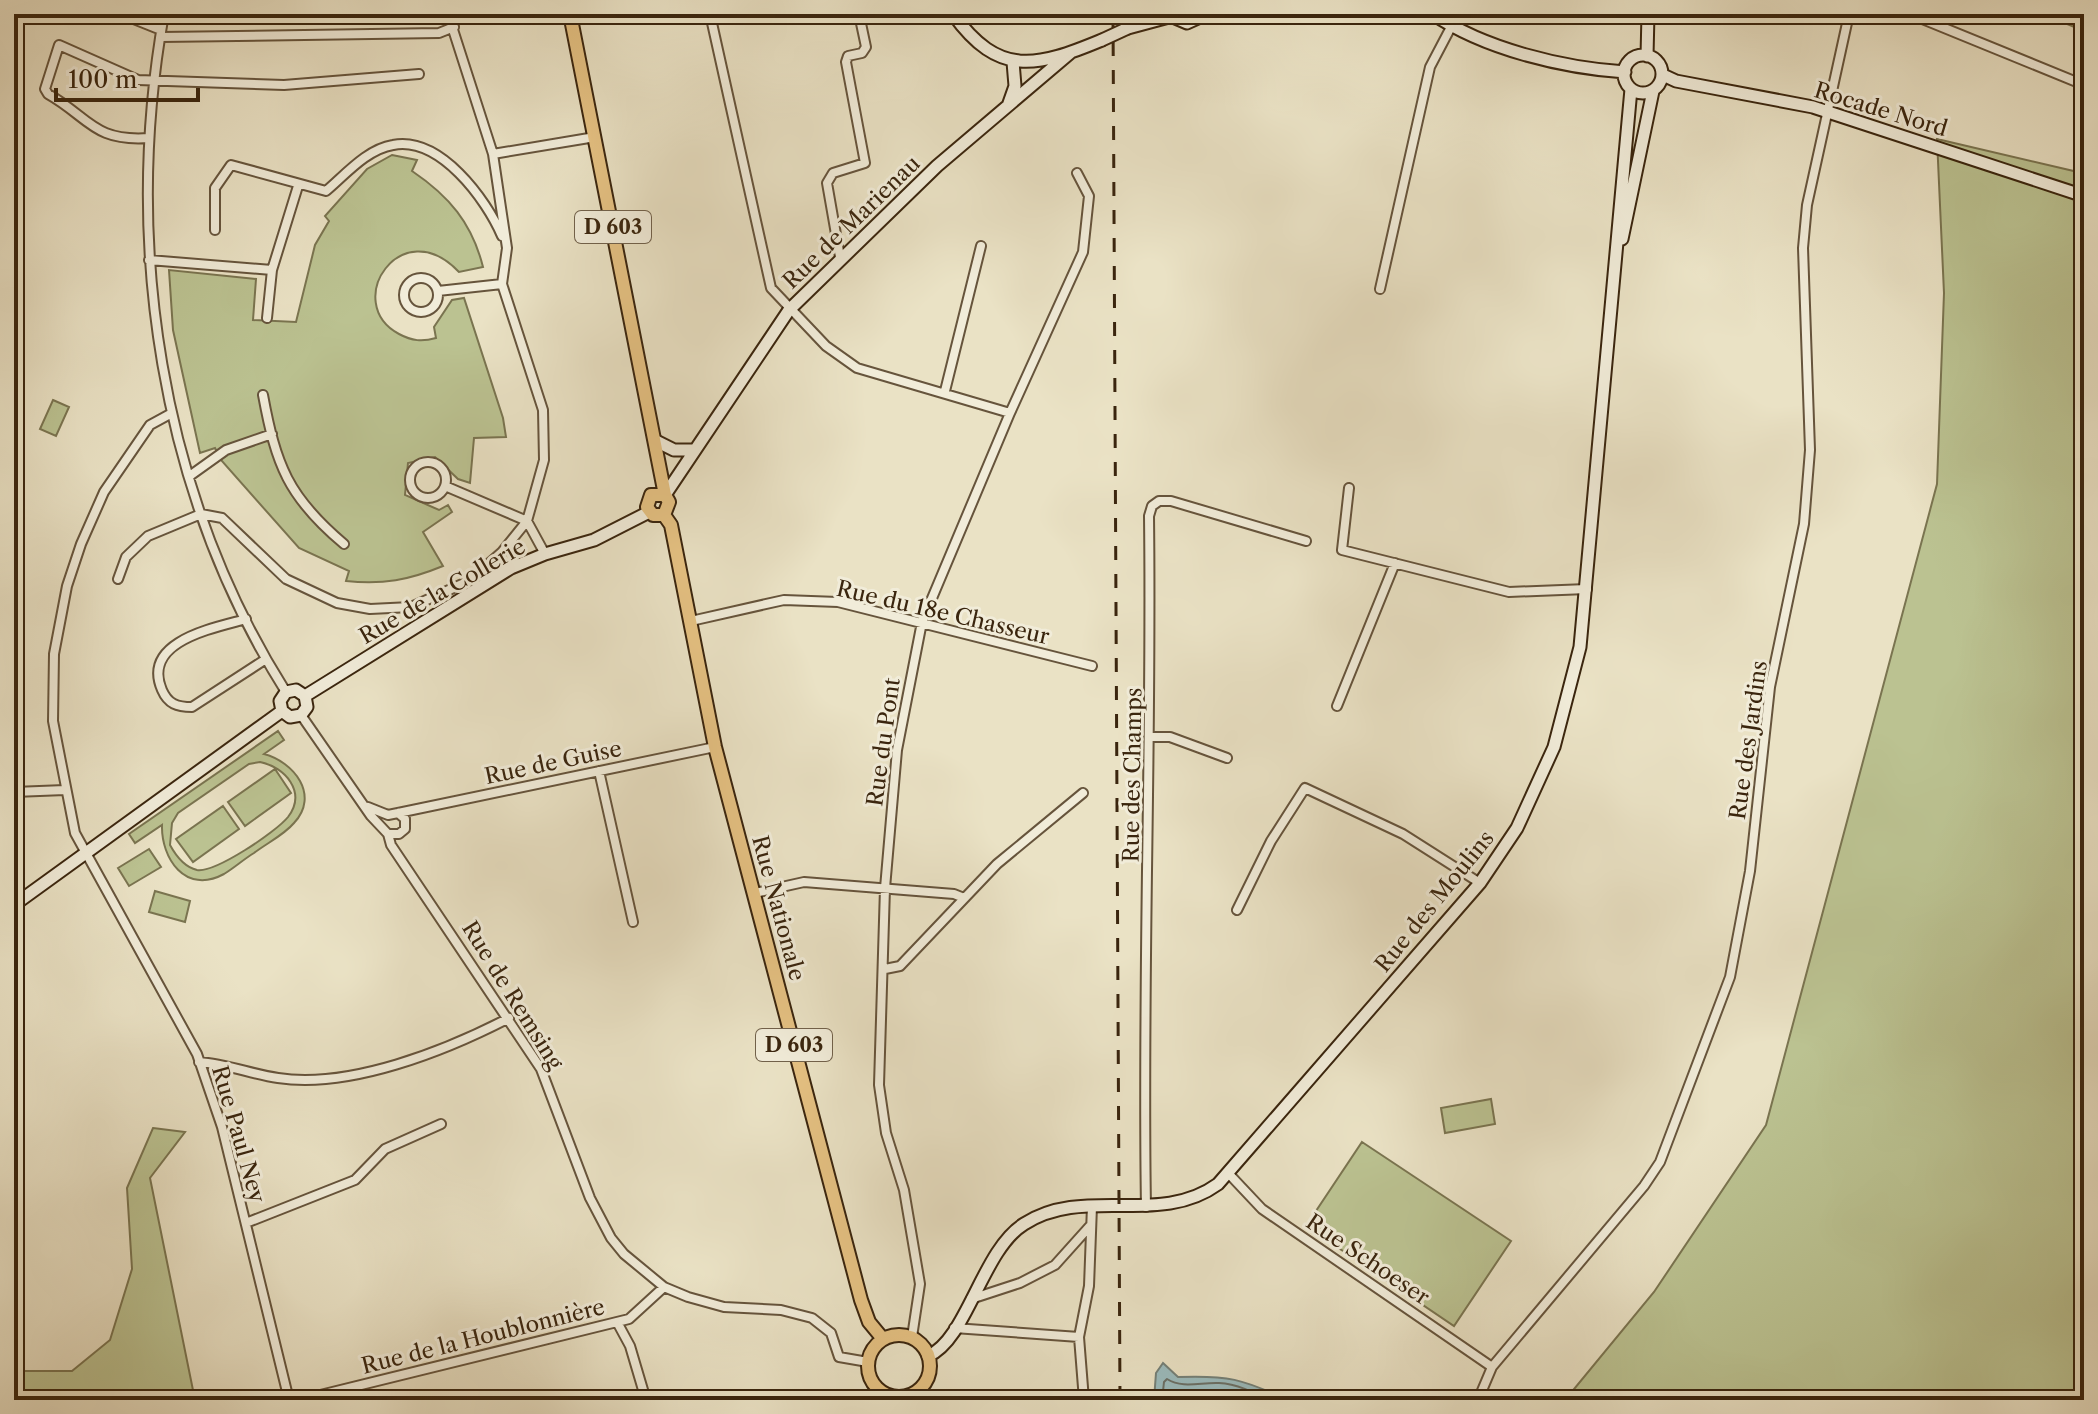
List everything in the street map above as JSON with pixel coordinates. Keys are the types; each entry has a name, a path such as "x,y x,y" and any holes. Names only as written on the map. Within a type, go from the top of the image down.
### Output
{"main road":[{"name":"D 603","path":"570,14 660,462 658,495 647,501 649,512"},
{"path":"953,14 975,42 1013,62 1041,62 1167,16 1187,23 1207,14"},
{"path":"1128,28 1143,14"},
{"path":"1433,14 1451,27 1505,48 1588,68 1625,72"},
{"path":"1647,56 1648,14"},
{"name":"Rue de Marienau","path":"658,495 694,450 789,310 840,257 1008,104 1070,53"},
{"path":"1647,56 1656,60 1663,75 1653,91 1641,94 1631,89 1625,72 1630,61 1647,56"},
{"path":"1008,104 1015,86 1013,62"},
{"name":"Rocade Nord","path":"1663,75 1676,81 1828,111 2084,196"},
{"name":"Rue des Moulins","path":"928,1356 942,1348 1000,1248 1016,1229 1058,1209 1146,1207 1189,1201 1229,1174 1480,883 1517,828 1554,747 1576,670 1587,589 1631,89"},
{"name":"Rue des Moulins","path":"1618,251 1653,91"},
{"path":"656,441 674,450 694,450"},
{"path":"649,512 664,515 670,508 658,495"},
{"name":"Rue de la Collerie","path":"305,696 511,568 594,540 649,512"},
{"name":"Rue Nationale","path":"664,515 672,530 715,747 861,1300 869,1322 883,1339"},
{"path":"296,690 305,696 307,707 301,715 290,717 282,711 280,701 286,692 296,690"},
{"path":"14,905 282,711"},
{"path":"864,1400 887,1395 915,1396 927,1378 928,1356 912,1337 903,1335 883,1339 876,1345 868,1362 869,1375 887,1395"}],"street":[{"path":"121,14 161,34 439,33 454,27"},
{"path":"164,14 149,138 149,260 155,324 172,413 201,514 246,619 286,692"},
{"path":"118,579 126,557 148,536 201,514 222,518 286,579 337,603 370,609 411,607 450,592 496,558 527,521 544,460 543,410 502,284 507,248 493,154 448,14"},
{"path":"710,14 771,288 826,346 857,368 945,391 1010,413"},
{"path":"840,257 827,183 833,173 865,163 846,62 848,56 862,53 866,47 859,14"},
{"name":"Rue des Jardins","path":"1478,1400 1492,1367 1638,1194 1660,1162 1730,977 1750,871 1770,687 1804,524 1810,450 1803,248 1807,205 1849,14"},
{"path":"1910,14 2084,85"},
{"path":"1380,289 1430,67 1451,27"},
{"path":"149,138 127,139 108,135 61,104 45,89 59,45 138,80 155,78 284,85 419,74"},
{"path":"493,154 595,137"},
{"path":"215,230 215,188 231,165 298,186 326,191 365,158 393,144 421,149 448,164 470,183 495,221 507,248"},
{"name":"Rue du Pont","path":"912,1337 920,1284 904,1190 886,1133 879,1085 885,969 885,888 897,750 922,622 1010,413 1083,252 1089,196 1077,173"},
{"path":"267,318 272,270 298,186"},
{"path":"945,391 981,246"},
{"path":"149,260 272,270"},
{"path":"416,278 432,281 438,291 435,306 423,312 409,308 404,298 408,283 416,278"},
{"path":"438,291 502,284"},
{"path":"263,395 282,470 298,500 344,544"},
{"name":"Rue Paul Ney","path":"172,413 150,425 104,492 67,586 54,654 53,721 65,790 84,854 199,1062 222,1127 289,1400"},
{"path":"191,475 226,450 272,434"},
{"path":"424,461 434,462 446,476 445,486 435,496 420,496 412,487 412,472 424,461"},
{"path":"445,486 527,521 545,554"},
{"path":"1349,488 1342,550 1509,592 1587,589"},
{"name":"Rue des Champs","path":"1146,1207 1143,1078 1151,737 1152,506 1159,501 1171,501 1306,541"},
{"path":"1337,706 1395,563"},
{"name":"Rue du 18e Chasseur","path":"691,621 784,600 838,602 1092,666"},
{"path":"246,619 187,638 169,648 158,672 160,687 167,700 179,707 192,707 266,659"},
{"name":"Rue de Remsing","path":"301,715 368,807 371,816 386,830 509,1018 551,1090 581,1179 611,1238 640,1270 664,1287 707,1303 781,1310 812,1318 831,1333 839,1357 868,1362"},
{"name":"Rue des Champs","path":"1151,737 1170,737 1227,758"},
{"name":"Rue de Guise","path":"393,814 715,747"},
{"path":"599,771 633,922"},
{"path":"1237,910 1271,841 1305,788 1403,834 1480,883"},
{"path":"14,792 65,790"},
{"path":"885,969 900,966 997,864 1083,793"},
{"path":"368,807 393,814 406,824 399,834 398,852"},
{"path":"393,814 386,830 399,834"},
{"path":"755,893 804,882 954,894 964,898"},
{"path":"199,1062 279,1078 340,1079 367,1074 509,1018"},
{"path":"246,1223 355,1180 385,1149 441,1124"},
{"name":"Rue Schoeser","path":"1229,1174 1262,1209 1492,1367"},
{"path":"1084,1400 1079,1337 1089,1286 1092,1206"},
{"path":"971,1299 1020,1283 1055,1265 1091,1226"},
{"name":"Rue de la Houblonnière","path":"300,1400 629,1319 664,1287"},
{"path":"617,1322 630,1346 646,1400"},
{"path":"954,1328 1079,1337"}],"green space":[{"path":"2043,14 2084,14 2084,31"},
{"path":"1937,139 2078,172 2084,156 2084,1400 1731,1400 1728,1390 1726,1400 1565,1400 1654,1292 1766,1125 1937,484 1944,293"},
{"path":"392,155 417,160 412,171 437,190 457,212 472,237 483,267 459,272 437,256 417,252 399,257 386,268 377,285 376,303 383,320 399,334 422,340 436,338 434,327 452,300 464,298 503,418 506,437 474,438 470,483 458,479 435,457 408,463 405,495 439,510 448,505 452,512 423,532 443,566 396,580 346,581 349,571 299,548 221,460 215,448 200,453 173,330 169,270 256,279 253,320 296,322 315,245 329,221 325,216 367,169"},
{"path":"53,400 69,407 56,436 40,429"},
{"path":"278,731 284,740 264,754 285,764 300,781 304,791 301,812 285,831 224,874 198,880 178,870 166,850 162,825 135,843 129,834","holes":["260,762 285,775 294,790 295,799 288,817 231,859 197,870 184,864 170,845 172,823 178,813 249,764"]},
{"path":"275,769 291,793 245,826 228,802"},
{"path":"223,806 239,829 193,862 176,839"},
{"path":"149,849 161,867 129,886 118,868"},
{"path":"155,891 190,901 185,922 149,912"},
{"path":"1491,1099 1495,1124 1445,1133 1441,1108"},
{"path":"153,1128 185,1132 150,1178 195,1400 14,1400 14,1371 72,1371 110,1340 132,1269 127,1188"},
{"path":"1362,1142 1511,1241 1454,1326 1306,1226"}],"water":[{"path":"1163,1363 1178,1377 1234,1380 1288,1400 1154,1400 1156,1373"}],"railway":[{"path":"1113,14 1120,1400"}]}
